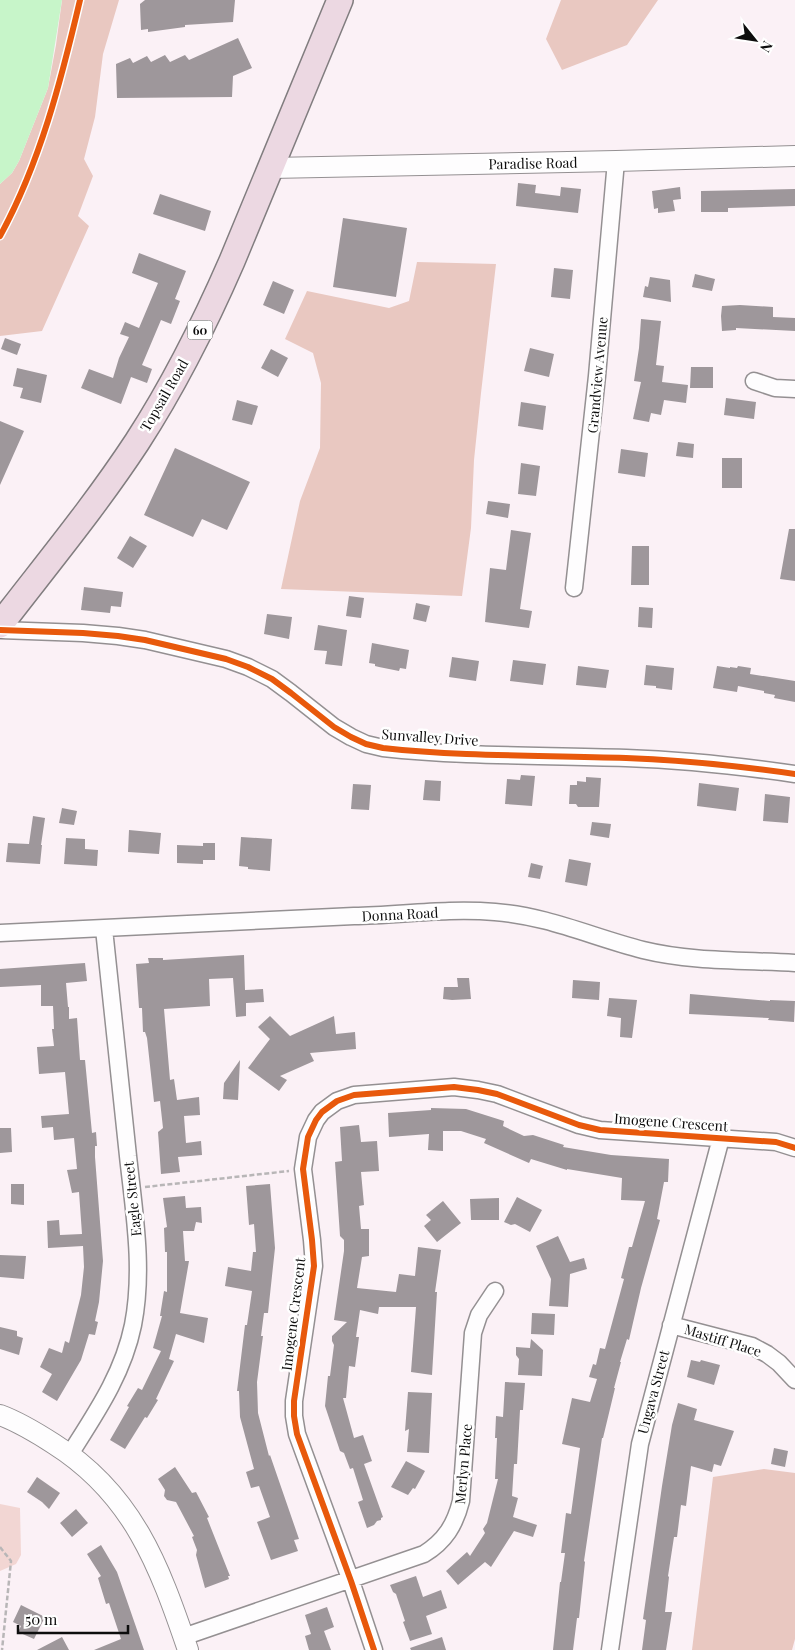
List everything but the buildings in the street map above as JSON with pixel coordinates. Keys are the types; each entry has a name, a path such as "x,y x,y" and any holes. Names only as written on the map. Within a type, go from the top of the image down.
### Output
{"main road":[{"name":"Topsail Road","path":"0,625 98,498 155,414 215,301 340,0"}],"street":[{"name":"Paradise Road","path":"271,168 795,156"},
{"name":"Grandview Avenue","path":"574,588 597,376 616,161"},
{"path":"754,381 775,388 795,389"},
{"name":"Sunvalley Drive","path":"0,630 118,636 145,640 226,659 272,679 334,727 350,737 366,744 384,748 684,761 795,774"},
{"name":"Donna Road","path":"0,933 295,918 493,912 561,924 611,941 674,956 795,963"},
{"name":"Eagle Street","path":"70,1454 111,1388 121,1366 133,1327 138,1288 138,1264 131,1188 104,929"},
{"name":"Imogene Crescent","path":"374,1650 295,1425 294,1401 314,1266 303,1169 308,1137 322,1112 344,1097 365,1093 454,1088 478,1090 517,1101 572,1122 600,1130 776,1142 795,1148"},
{"name":"Ungava Street","path":"610,1650 640,1444 721,1138"},
{"name":"Merlyn Place","path":"185,1643 424,1554 443,1539 455,1521 461,1501 473,1333 479,1316 495,1292"},
{"name":"Mastiff Place","path":"671,1325 752,1346 768,1354 795,1380"},
{"path":"0,1415 29,1428 70,1454 105,1486 134,1524 150,1553 185,1643"}],"path":[{"path":"131,1188 303,1169"},
{"path":"0,1547 12,1560 2,1650"}],"shaded area":[{"path":"0,0 62,0 48,88 19,161 12,173 0,184"},
{"path":"62,0 119,0 103,54 95,117 84,159 93,176 78,216 89,226 42,331 0,336 0,184 12,173 19,161 48,88"},
{"path":"561,0 658,0 627,45 562,70 546,39"},
{"path":"417,262 496,264 474,460 471,528 462,596 281,589 300,501 320,448 321,383 313,353 285,339 307,291 389,308 409,301"},
{"path":"764,1469 795,1473 795,1639 792,1650 692,1650 713,1477"},
{"path":"0,1504 20,1508 21,1555 16,1564 0,1571"}],"cycle path":[{"path":"0,236 27,180 38,151 57,91 80,0"},
{"path":"0,630 118,636 145,640 226,659 272,679 334,727 351,737 366,744 383,748 474,754 669,760 795,774"},
{"path":"374,1650 351,1581 297,1434 294,1416 294,1401 314,1266 303,1169 308,1137 322,1112 337,1101 354,1095 454,1087 497,1094 579,1125 600,1130 776,1142 795,1148"}]}
